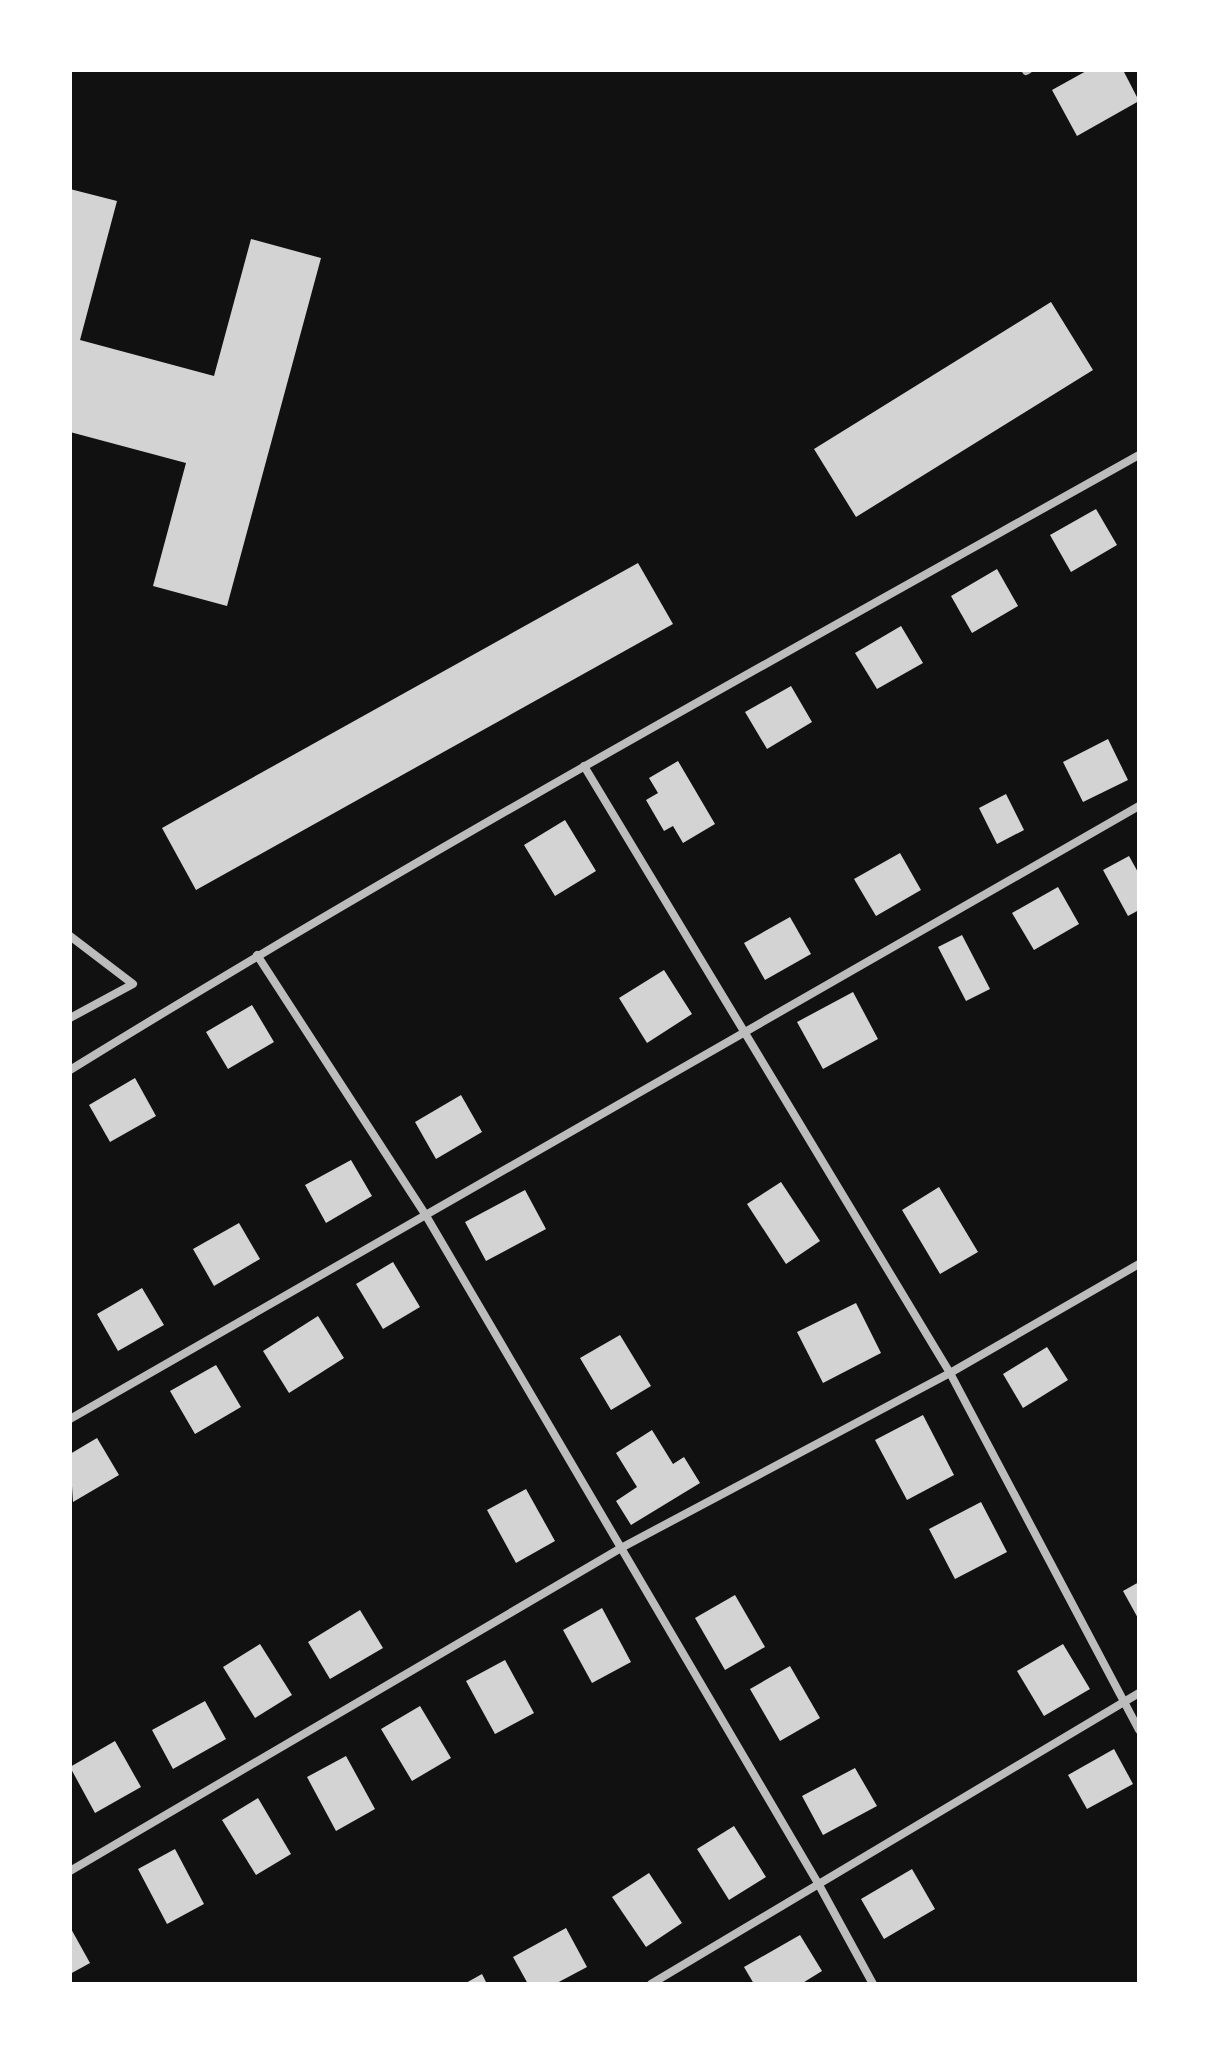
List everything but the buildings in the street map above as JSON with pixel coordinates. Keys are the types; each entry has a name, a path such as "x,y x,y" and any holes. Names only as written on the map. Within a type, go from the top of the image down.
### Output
{"street":[{"path":"70,1070 257,955 584,766 1139,455"},
{"path":"584,766 950,1373 1139,1730"},
{"path":"70,1419 1139,806"},
{"path":"70,936 133,984 70,1018"},
{"path":"257,955 425,1214 819,1885 873,1984"},
{"path":"70,1871 621,1548 950,1373 1139,1264"},
{"path":"651,1984 1139,1693"}]}
